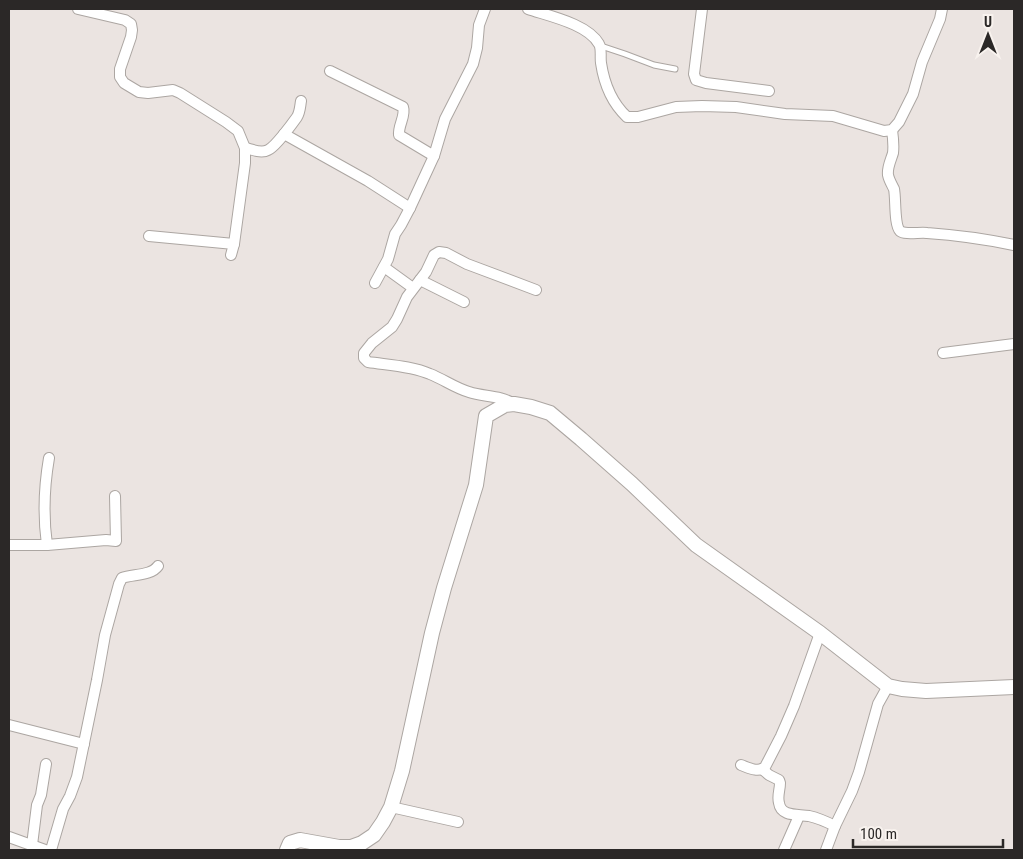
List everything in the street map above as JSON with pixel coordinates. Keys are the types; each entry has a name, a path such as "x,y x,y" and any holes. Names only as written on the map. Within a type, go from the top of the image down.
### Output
{"street":[{"path":"78,9 125,20 131,24 131,37 120,69 120,77 124,83 139,92 148,93 173,90 238,131 244,148 245,163 231,255"},
{"path":"375,283 385,267 395,234 410,208 434,156 445,119 473,64 477,48 479,25 485,9"},
{"path":"528,9 573,24 593,37 601,46 600,60 604,79 611,95 627,117 638,117 676,107 736,107 785,114 833,116 884,131 892,130 899,122 913,94 922,62 940,19 942,9"},
{"path":"702,9 694,74 696,80 769,91"},
{"path":"330,71 404,107 405,111 399,135 434,156"},
{"path":"244,148 263,152 268,150 297,117 301,101"},
{"path":"892,130 894,139 893,153 888,177 894,189 898,228 901,232 925,232 1014,245"},
{"path":"284,134 368,181 410,208"},
{"path":"149,236 234,244"},
{"path":"514,404 506,398 479,395 454,387 430,374 420,371 368,362 364,358 364,353 372,343 392,327 413,284 431,263 434,255 439,252 446,253 467,264 536,290"},
{"path":"385,267 413,284 464,302"},
{"path":"943,352 1014,344"},
{"path":"287,850 290,842 300,840 339,847 351,847 374,835 391,807 402,771 432,633 476,484 486,416 486,404 479,395"},
{"path":"486,416 505,405 514,404 531,407 550,414 581,438 696,545 820,633 888,686 926,691 1014,687"},
{"path":"47,545 44,497 49,458"},
{"path":"9,544 47,545 106,540 116,542 115,496"},
{"path":"51,850 63,809 74,787 105,635 119,584 122,578 145,574 155,570 158,566"},
{"path":"741,766 757,770 765,767 794,706 820,633"},
{"path":"826,850 852,791 878,704 888,686"},
{"path":"9,726 84,744"},
{"path":"32,844 36,805 41,795 46,764"},
{"path":"762,769 769,776 779,780 778,795 780,807 784,811 792,815 810,816 835,826"},
{"path":"391,807 458,822"},
{"path":"784,850 799,816"},
{"path":"9,836 45,850"}],"lane":[{"path":"601,46 654,65 675,69"}]}
